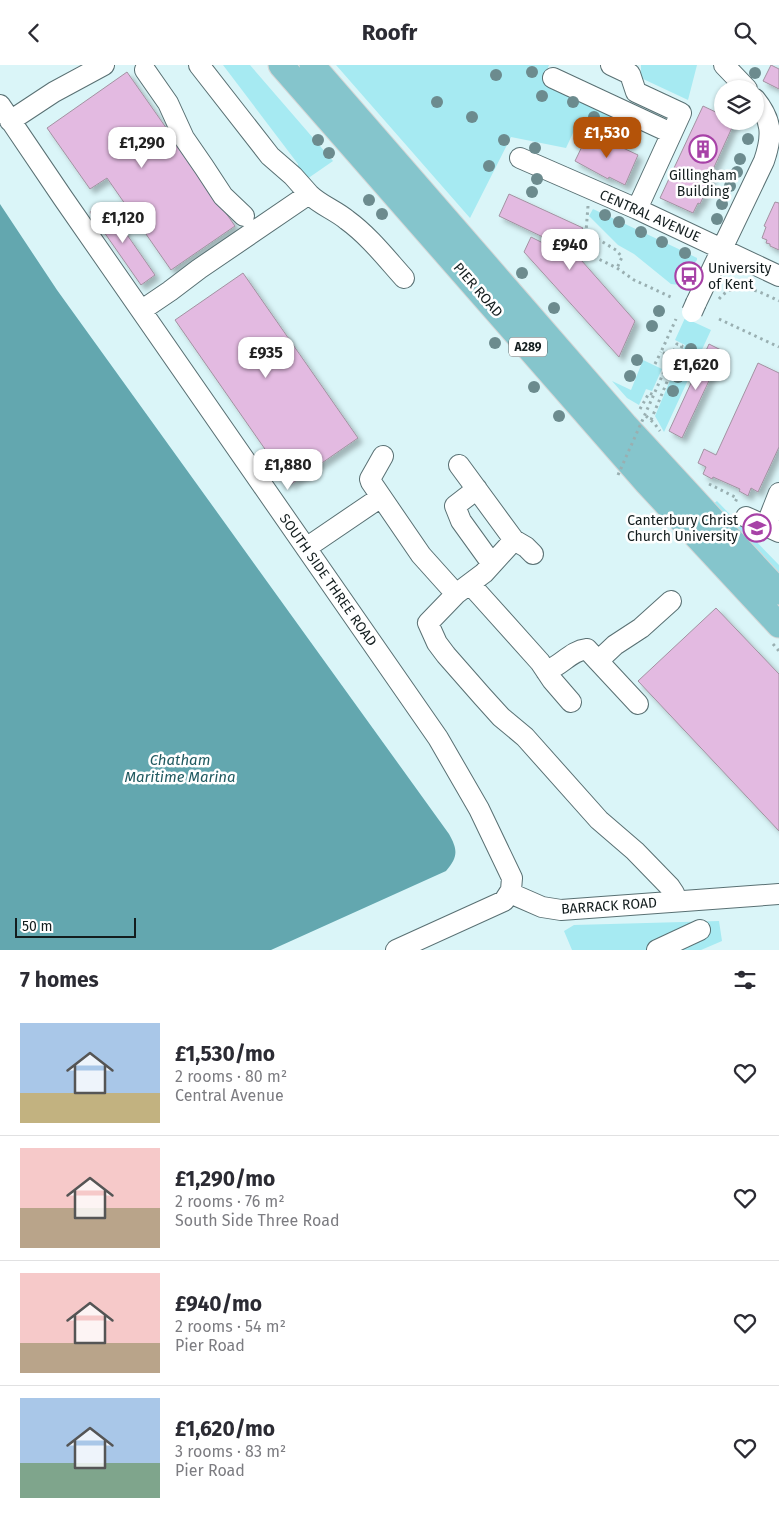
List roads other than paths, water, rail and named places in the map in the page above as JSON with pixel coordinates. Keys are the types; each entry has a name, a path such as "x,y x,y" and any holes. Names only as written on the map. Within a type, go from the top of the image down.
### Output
{"main road":[{"name":"PIER ROAD","path":"281,65 641,476 779,625"},
{"name":"PIER ROAD","path":"312,65 626,425 779,592"}],"street":[{"path":"5,113 54,92 104,65"},
{"path":"199,65 270,156 293,176 309,194 350,221 404,278"},
{"path":"611,65 630,74 636,92 681,113 637,209"},
{"path":"724,65 738,80"},
{"path":"144,67 168,103 184,138 223,195 244,216"},
{"path":"553,78 671,133"},
{"path":"689,309 772,164 769,146 775,133 764,110"},
{"name":"SOUTH SIDE THREE ROAD","path":"5,113 442,746 479,809 512,878 510,893"},
{"name":"CENTRAL AVENUE","path":"520,158 637,209 779,277"},
{"path":"142,310 309,194"},
{"path":"383,456 370,479 421,555 463,589 546,671 571,702"},
{"path":"459,465 514,540 533,553"},
{"path":"477,489 455,506 461,521 492,564"},
{"path":"746,517 772,529 779,493"},
{"path":"306,548 381,497"},
{"path":"514,540 484,573 463,589 428,623 440,647 482,696 501,717 524,737 599,820 635,851 670,887 674,893 675,902"},
{"path":"598,661 615,645 641,628 671,601"},
{"path":"546,671 558,666 576,651 587,649 638,704"},
{"path":"396,950 499,905 510,893"},
{"name":"BARRACK ROAD","path":"510,893 553,910 779,894"},
{"path":"657,950 700,930"}],"water":[{"name":"Chatham Maritime Marina","path":"0,204 57,290 449,834 454,845 455,857 446,871 271,950 0,950"}],"place":[{"name":"Gillingham Building","path":"703,149"},
{"name":"University of Kent","path":"689,276"},
{"name":"Canterbury Christ Church University","path":"757,528"}]}
